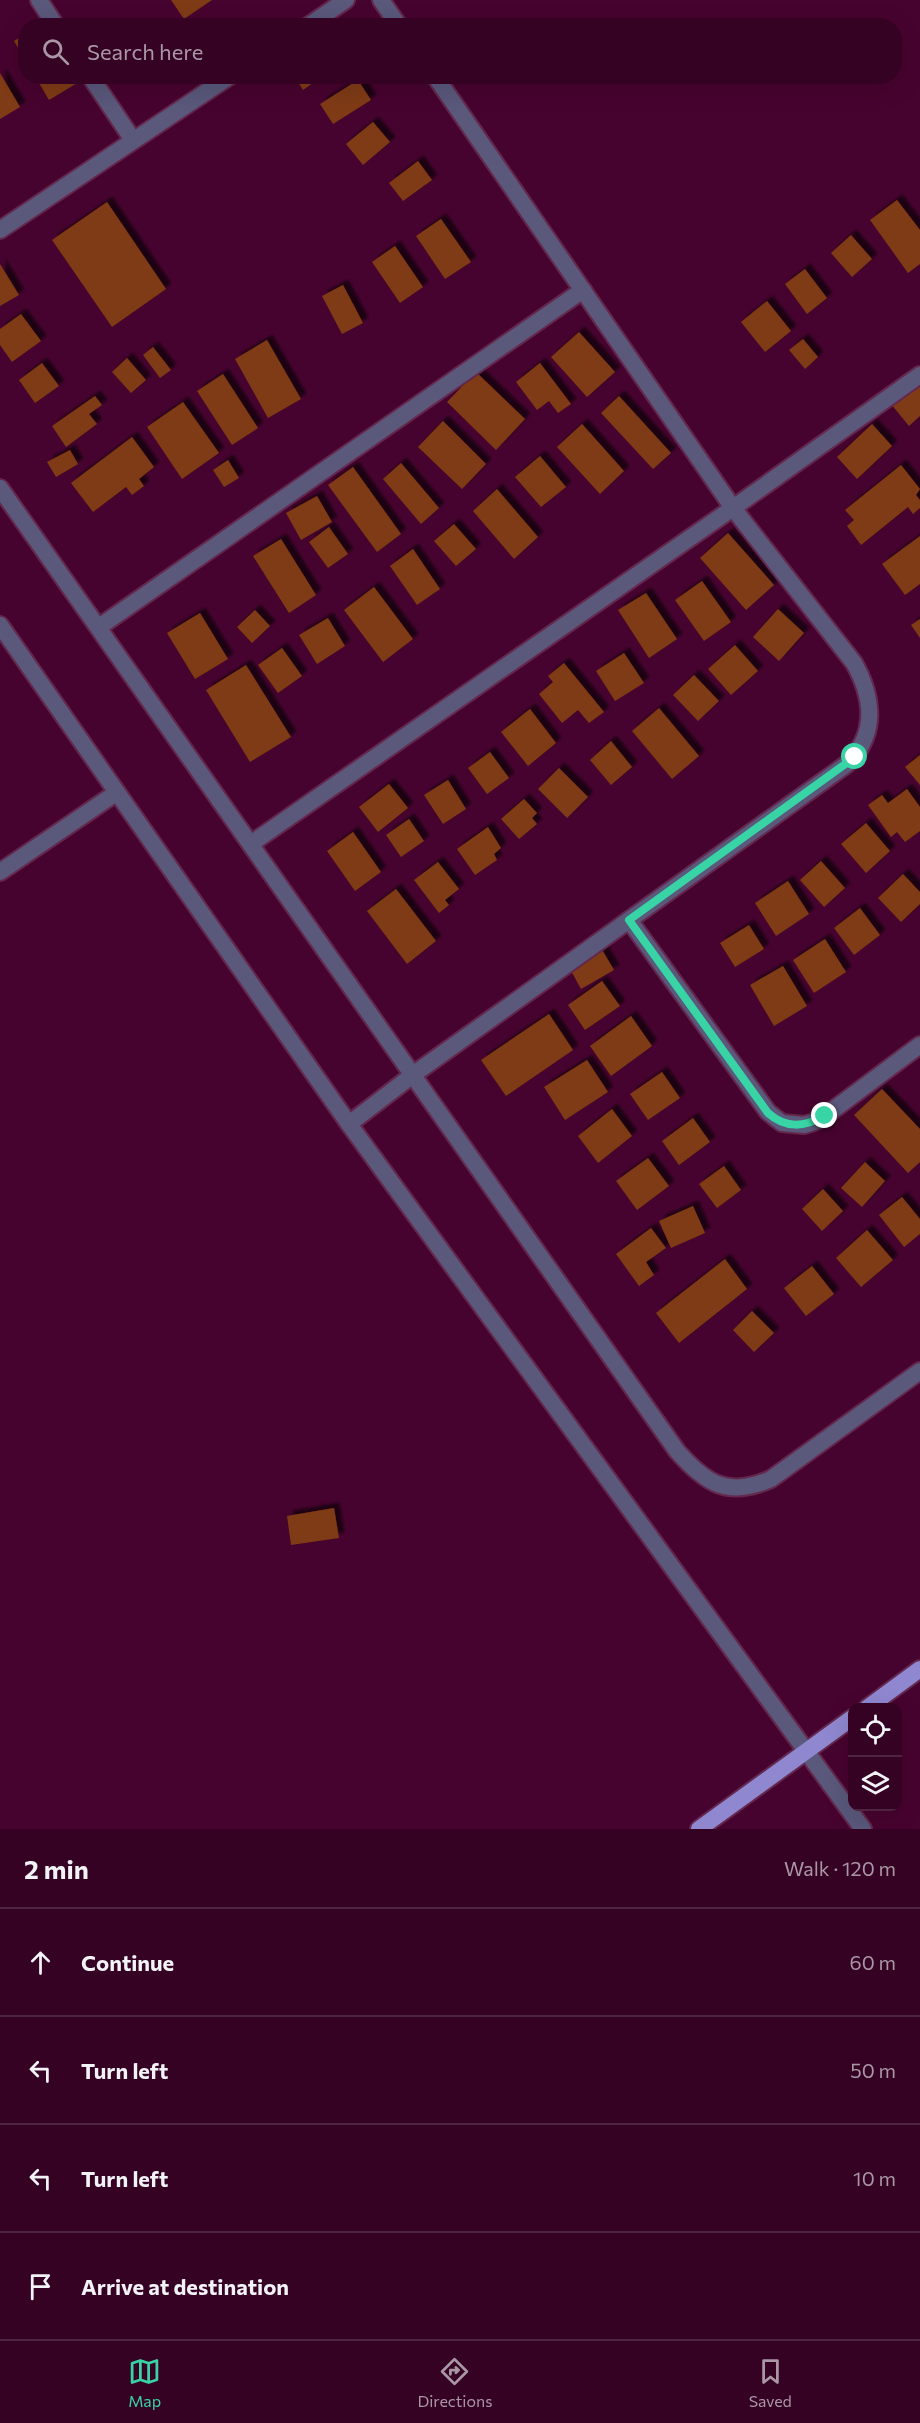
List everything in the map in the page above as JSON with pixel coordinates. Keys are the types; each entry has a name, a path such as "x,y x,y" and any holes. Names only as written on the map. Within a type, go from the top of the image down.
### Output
{"main road":[{"path":"873,1703 920,1669"},
{"path":"699,1829 848,1721"}],"street":[{"path":"39,0 51,18"},
{"path":"320,18 346,0"},
{"path":"381,0 393,18"},
{"path":"95,84 133,140"},
{"path":"0,230 218,84"},
{"path":"349,1124 414,1074 847,764 855,757 867,731 870,712 868,696 854,663 733,508 441,84"},
{"path":"99,627 583,290"},
{"path":"252,843 920,375"},
{"path":"0,488 252,843 677,1451 692,1468 709,1482 728,1488 753,1487 771,1479 920,1371"},
{"path":"0,625 349,1124 863,1829"},
{"path":"0,872 116,793"},
{"path":"629,920 768,1113 782,1123 804,1125 825,1116 920,1045"}],"building":[{"path":"171,0 212,0 185,18"},
{"path":"0,73 20,107 0,119"},
{"path":"40,84 76,84 49,100"},
{"path":"299,84 312,84 303,90"},
{"path":"352,84 361,84 371,100 333,124 320,104"},
{"path":"373,122 390,142 363,165 346,144"},
{"path":"418,161 432,180 403,201 389,183"},
{"path":"897,200 920,230 920,264 908,273 870,220"},
{"path":"107,202 166,289 112,327 52,240"},
{"path":"441,219 471,262 445,279 416,236"},
{"path":"851,235 872,259 852,277 831,253"},
{"path":"395,246 423,287 400,303 372,262"},
{"path":"0,264 19,295 0,306"},
{"path":"805,269 827,298 807,314 785,284"},
{"path":"343,285 363,323 342,334 322,296"},
{"path":"767,301 791,331 765,352 741,322"},
{"path":"21,314 41,341 12,362 0,345 0,329"},
{"path":"579,332 615,372 587,397 551,357"},
{"path":"803,339 818,357 805,369 789,350"},
{"path":"267,340 301,399 268,418 235,359"},
{"path":"153,347 171,370 160,378 143,355"},
{"path":"127,358 146,380 131,393 112,372"},
{"path":"42,363 59,386 35,403 19,380"},
{"path":"540,363 571,404 558,413 549,401 537,410 516,382"},
{"path":"476,372 525,419 496,450 447,402"},
{"path":"223,374 258,428 232,445 197,391"},
{"path":"920,381 920,416 909,426 891,404"},
{"path":"95,396 102,405 89,414 97,424 66,447 52,426"},
{"path":"619,396 671,453 653,469 601,413"},
{"path":"183,402 219,453 182,479 147,427"},
{"path":"443,421 486,464 462,489 418,447"},
{"path":"582,424 624,471 600,494 557,447"},
{"path":"872,424 892,446 857,479 837,457"},
{"path":"132,437 154,467 139,479 144,486 132,495 126,487 93,512 71,483"},
{"path":"70,450 78,464 56,477 47,462"},
{"path":"540,456 566,487 541,507 515,477"},
{"path":"228,460 239,478 224,487 213,470"},
{"path":"401,463 439,508 421,524 383,479"},
{"path":"901,465 920,489 916,495 920,500 920,508 913,514 908,507 861,545 847,526 854,520 845,510"},
{"path":"353,467 401,534 377,552 328,485"},
{"path":"497,489 538,537 514,559 473,511"},
{"path":"317,496 332,522 301,540 286,513"},
{"path":"454,524 476,549 456,566 434,541"},
{"path":"329,527 348,554 328,568 309,542"},
{"path":"728,533 774,585 746,610 700,558"},
{"path":"920,536 920,584 905,595 882,564"},
{"path":"281,539 316,595 289,613 253,556"},
{"path":"413,549 440,589 417,605 390,566"},
{"path":"702,581 731,622 704,641 675,600"},
{"path":"374,587 413,639 383,662 344,610"},
{"path":"646,593 677,639 649,658 618,610"},
{"path":"778,609 804,633 779,661 753,637"},
{"path":"255,610 270,626 252,643 237,627"},
{"path":"200,613 228,659 195,679 167,633"},
{"path":"328,618 345,646 317,664 299,635"},
{"path":"920,619 920,638 911,625"},
{"path":"735,645 758,671 731,695 708,669"},
{"path":"282,648 302,676 278,693 258,665"},
{"path":"624,653 644,683 615,701 596,671"},
{"path":"564,663 604,712 589,723 578,710 562,723 539,694 553,682 548,676"},
{"path":"246,665 291,737 250,762 206,690"},
{"path":"694,675 719,701 698,721 673,695"},
{"path":"659,708 699,756 672,779 632,731"},
{"path":"530,709 556,743 528,766 501,732"},
{"path":"611,741 632,767 611,785 590,760"},
{"path":"490,752 509,778 487,794 468,768"},
{"path":"920,755 920,785 905,767"},
{"path":"559,768 588,797 567,818 538,789"},
{"path":"448,780 466,809 443,824 424,795"},
{"path":"389,784 408,808 378,832 359,807"},
{"path":"907,789 920,807 920,831 905,842 897,832 891,837 868,805 882,795 888,803"},
{"path":"524,799 537,813 532,818 537,824 519,839 501,819"},
{"path":"409,819 424,841 401,857 386,835"},
{"path":"866,823 890,851 866,873 841,844"},
{"path":"488,827 501,848 494,854 497,860 475,875 457,849"},
{"path":"353,832 381,872 355,891 327,851"},
{"path":"821,861 845,888 824,907 800,880"},
{"path":"438,862 459,889 445,900 449,905 439,913 414,880"},
{"path":"903,874 920,892 920,904 901,922 878,898"},
{"path":"788,881 809,914 776,936 755,903"},
{"path":"396,889 436,941 407,964 367,911"},
{"path":"860,908 880,935 854,955 834,928"},
{"path":"749,925 764,949 735,967 720,943"},
{"path":"825,939 846,972 814,993 793,960"},
{"path":"601,948 614,970 581,989 569,967"},
{"path":"783,966 807,1006 774,1026 750,985"},
{"path":"602,981 620,1006 585,1030 568,1005"},
{"path":"549,1014 573,1050 506,1096 481,1060"},
{"path":"631,1016 652,1046 611,1076 590,1046"},
{"path":"587,1060 608,1092 565,1120 544,1087"},
{"path":"662,1072 680,1098 648,1120 630,1094"},
{"path":"882,1089 920,1129 920,1162 908,1173 854,1115"},
{"path":"612,1109 632,1136 598,1163 578,1136"},
{"path":"693,1118 710,1142 679,1165 662,1141"},
{"path":"648,1158 669,1186 637,1210 616,1181"},
{"path":"865,1162 885,1181 862,1207 841,1188"},
{"path":"724,1166 741,1190 717,1208 699,1184"},
{"path":"823,1189 843,1211 822,1231 802,1209"},
{"path":"902,1197 920,1219 920,1234 904,1247 879,1215"},
{"path":"693,1206 705,1233 671,1248 659,1221"},
{"path":"651,1228 666,1248 646,1262 654,1275 639,1286 616,1254"},
{"path":"867,1230 893,1260 861,1287 836,1258"},
{"path":"725,1259 747,1289 679,1343 656,1313"},
{"path":"812,1266 834,1294 806,1316 784,1288"},
{"path":"752,1311 774,1333 754,1352 733,1330"},
{"path":"334,1508 339,1538 291,1545 287,1516"}],"route":[{"path":"825,1116 804,1125 792,1125 777,1121 768,1113 629,920 855,757"}]}
